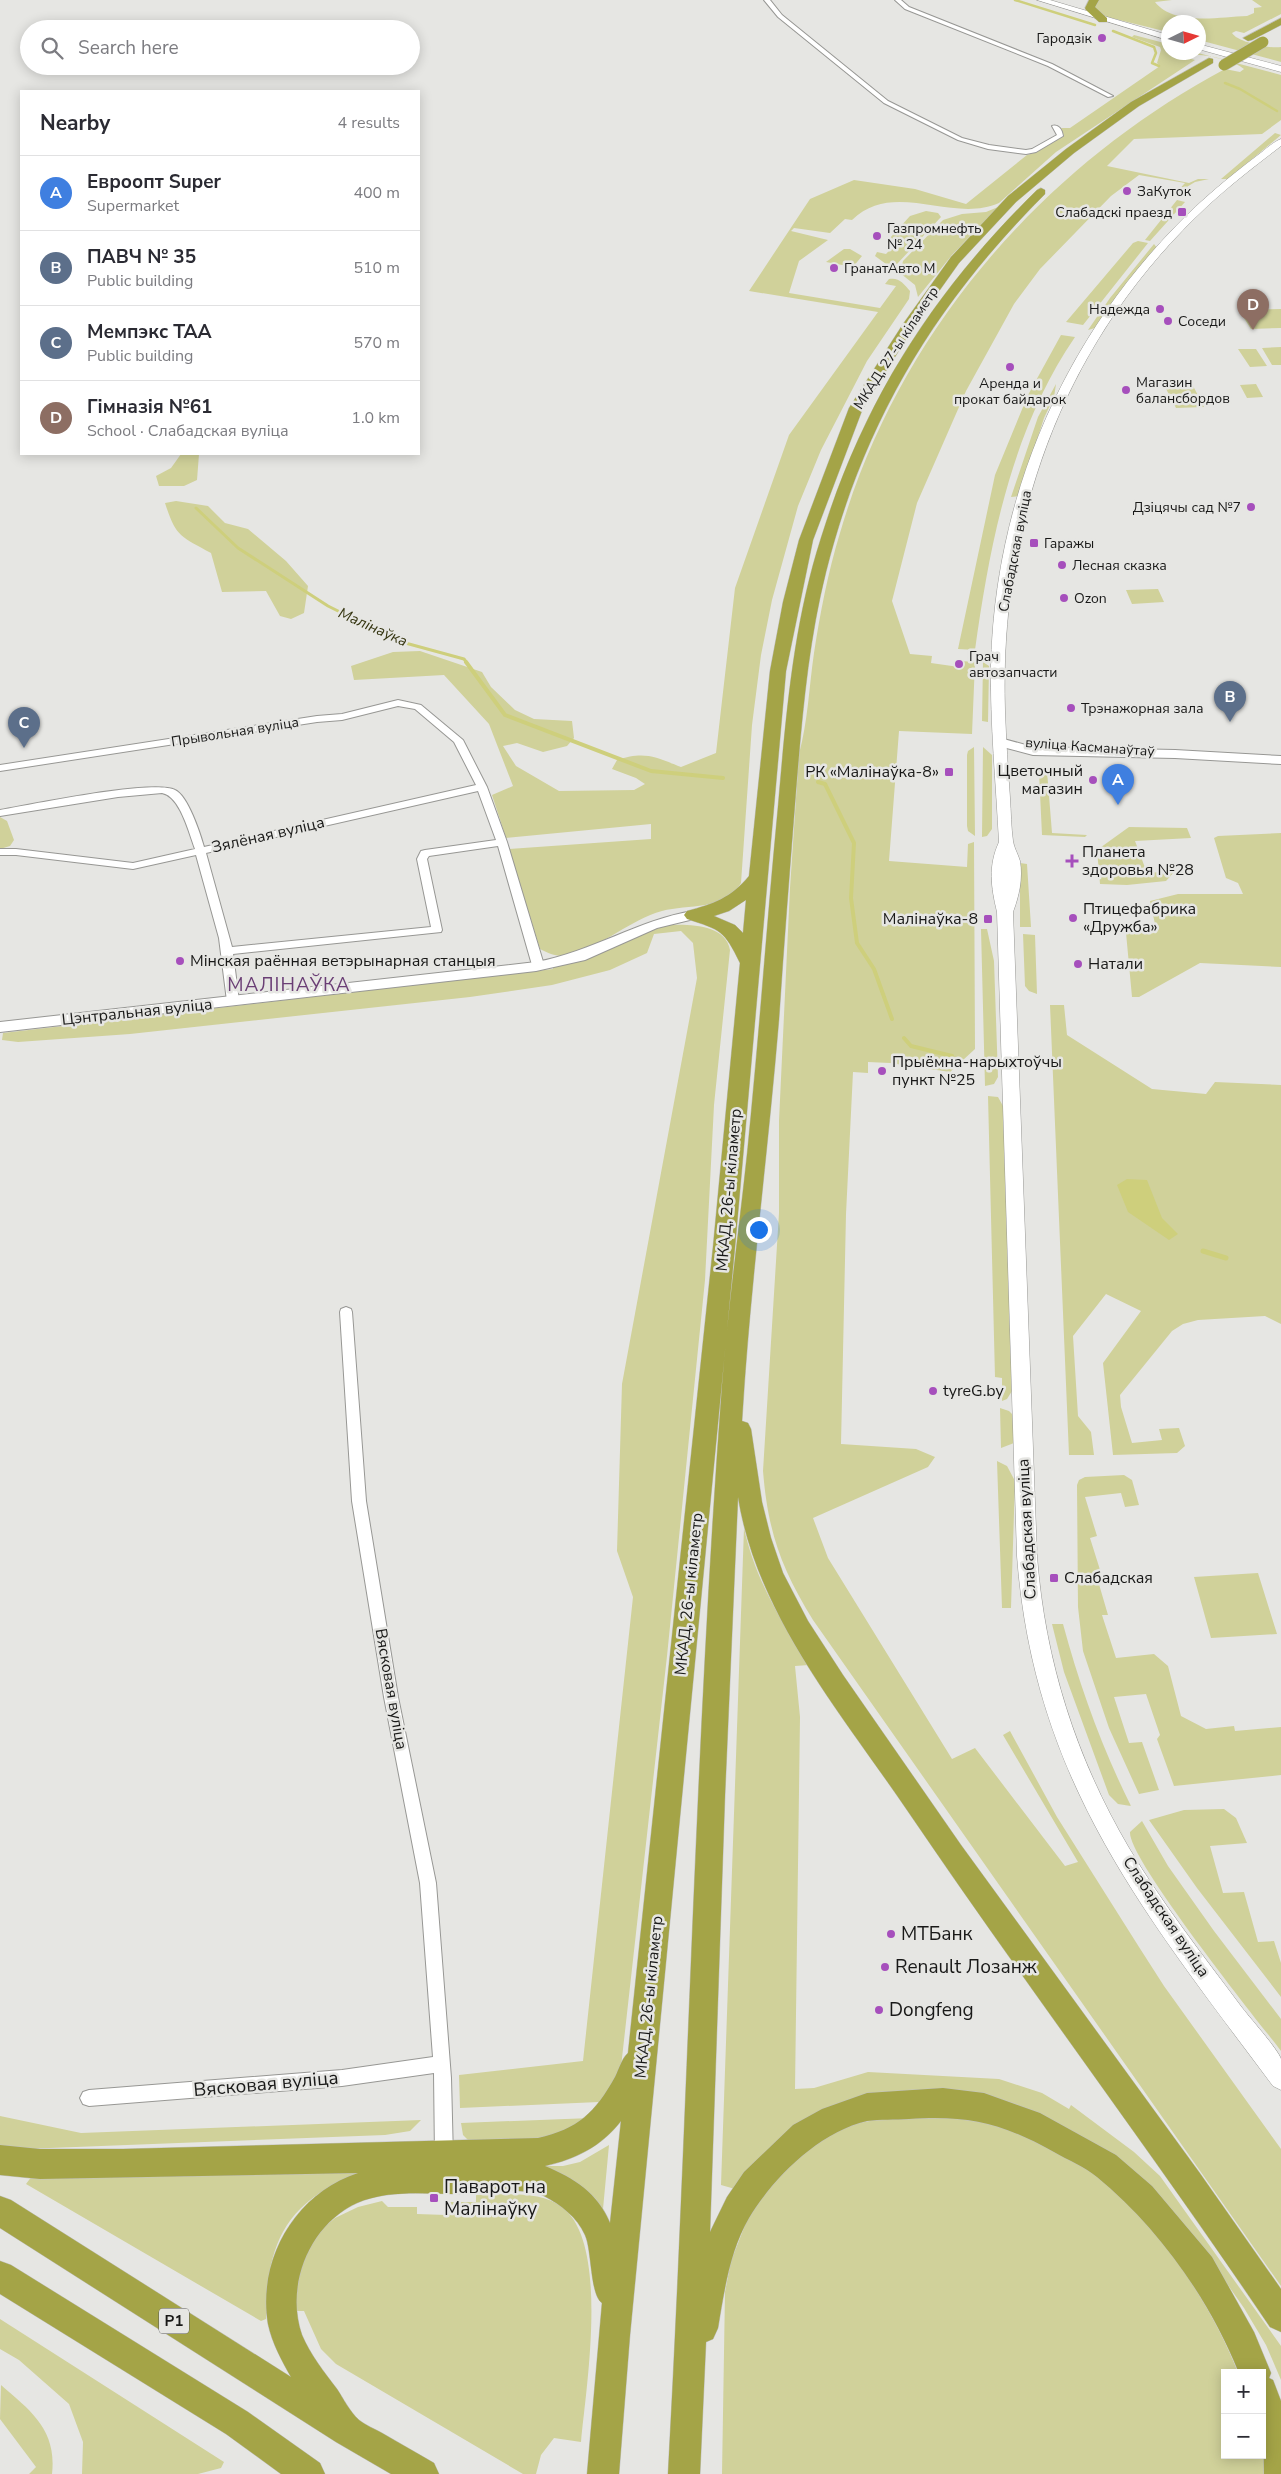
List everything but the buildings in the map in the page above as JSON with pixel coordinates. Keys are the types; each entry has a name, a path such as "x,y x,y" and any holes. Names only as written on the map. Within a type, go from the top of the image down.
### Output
{"highway":[{"path":"1094,0 1090,8 1103,20"},
{"path":"1106,131 1135,104 1248,38 1281,21"},
{"path":"1106,131 1170,93 1281,32"},
{"name":"МКАД, 27-ы кіламетр","path":"795,713 809,618 825,547 840,501 868,429 889,387 928,322 970,267 1027,205 1106,131"},
{"name":"МКАД, 27-ы кіламетр","path":"774,713 778,671 791,602 806,540 856,408 909,324 956,260 1012,199 1106,131"},
{"name":"МКАД, 26-ы кіламетр","path":"603,2474 614,2335 724,1247 749,962 774,713"},
{"name":"МКАД, 26-ы кіламетр","path":"684,2474 688,2412 711,1776 733,1382 760,1127 795,713"},
{"path":"693,915 722,908 736,901 758,876"},
{"path":"693,915 718,923 735,934 744,947 749,962"},
{"path":"733,1382 753,1520 771,1572 796,1621 937,1834 1169,2154 1281,2316"},
{"path":"347,2431 291,2347 284,2324 281,2293 286,2262 300,2234 314,2215 338,2198 373,2183 444,2168 563,2149 583,2139 602,2122 622,2096 644,2048"},
{"path":"688,2412 707,2300 724,2236 738,2208 755,2183 803,2135 832,2119 867,2107 900,2103 943,2102 984,2107 1030,2123 1106,2165 1141,2197 1201,2268 1243,2344 1253,2369"},
{"path":"0,2160 40,2164 444,2168 538,2179 564,2191 586,2208 603,2239 614,2335"},
{"name":"Р1","path":"0,2211 347,2431 424,2474"},
{"path":"0,2276 237,2423 309,2474"},
{"path":"1266,2404 1276,2437 1280,2474"}],"main road":[{"path":"1041,0 1161,36"},
{"path":"1206,48 1281,69"},
{"name":"Слабадская вуліца","path":"1281,142 1193,214 1152,259 1101,327 1058,402 1045,430 1023,499 1007,577 998,658 1000,742 1006,842 1013,858 1014,893 1005,912 1027,1556 1035,1631 1062,1724 1077,1766 1103,1823 1177,1937 1281,2078"}],"street":[{"path":"767,0 780,16 886,102 960,139 988,147 1030,152 1060,136 1060,131 1054,127"},
{"path":"898,0 907,8 1050,65 1110,96"},
{"name":"Прывольная вуліца","path":"0,768 317,719 342,718 398,703 418,707 458,740 482,787"},
{"name":"вуліца Касманаўтаў","path":"1000,742 1033,751 1175,754 1281,760"},
{"path":"482,787 502,842 538,966"},
{"name":"Зялёная вуліца","path":"0,852 16,852 133,866 482,787"},
{"path":"0,813 164,789 172,792 181,802 200,850 227,951 233,1001"},
{"path":"227,951 437,930 422,859 425,853 502,842"},
{"name":"Цэнтральная вуліца","path":"0,1027 504,972 538,966 590,952 661,921 693,915"},
{"name":"Вясковая вуліца","path":"89,2098 443,2071 428,1883 391,1697 359,1501 346,1312"},
{"path":"443,2071 444,2168"}],"green space":[{"path":"1098,0 1172,0 1155,2 1163,10 1177,15 1161,15 1161,30 1107,17 1094,8"},
{"path":"1252,0 1281,0 1281,14 1244,33 1236,31 1232,33 1240,39 1254,44 1281,47 1281,62 1206,42 1206,18 1247,16 1254,13 1254,8 1262,7"},
{"path":"1134,35 1161,42 1161,50 1160,47 1132,37"},
{"path":"1161,50 1161,60 1195,60 1056,152 999,203 981,208 962,209 905,202 886,203 868,208 852,220 845,219 830,233 794,228 791,231 828,240 799,261 789,293 880,308 896,286 885,284 889,279 898,280 910,291 909,299 867,361 821,450 798,506 772,600 761,655 752,725 741,883 726,898 705,905 672,909 650,915 595,945 573,954 556,955 540,949 509,849 651,839 651,824 506,838 492,795 513,786 489,724 444,675 354,680 351,666 393,652 420,651 482,672 491,687 515,710 534,719 572,721 574,738 567,746 543,752 517,743 503,746 516,766 559,791 634,790 645,784 636,778 612,769 617,760 627,757 650,756 681,767 716,753 735,588 789,435 878,312 749,291 810,199 854,180 915,189 966,204 1027,155 1037,152 1064,136 1061,128 1070,128 1160,66 1157,63"},
{"path":"1226,61 1281,75 1281,120 1262,134 1134,139 1107,166 1189,183 1198,179 1209,179 1195,182 1175,194 1185,183 1139,175 1111,196 1040,269 1014,304 966,391 917,503 892,601 910,654 932,656 931,663 959,667 961,661 975,662 972,734 899,731 889,861 967,867 968,844 974,842 975,1049 950,1072 890,1063 868,1062 868,1073 853,1072 846,1214 841,1444 916,1449 935,1457 928,1467 813,1518 828,1558 952,1759 975,1748 1065,1866 1078,1862 1003,1735 1010,1731 1057,1817 1164,1986 1281,2149 1281,2286 813,1620 792,1583 778,1549 768,1513 763,1471 779,1213 779,1121 790,888 799,754 822,608 840,533 866,460 899,390 939,324 986,263 1038,206 1096,155 1158,109 1225,69 1240,72 1244,69"},
{"path":"1275,133 1281,135 1228,179 1221,179"},
{"path":"1177,200 1185,202 1150,241 1145,240"},
{"path":"998,207 952,255 918,297 915,285 900,273 903,261 943,220 962,214 986,212"},
{"path":"926,211 938,213 941,217 897,264 886,264 875,256 877,252 886,254 899,240 890,238 910,216"},
{"path":"1138,241 1148,243 1083,325 1066,322 1133,243"},
{"path":"1154,244 1157,248 1114,300 1095,328 1088,330 1110,298"},
{"path":"844,249 850,249 862,256 853,267 826,262"},
{"path":"1281,309 1281,328 1251,329 1239,310"},
{"path":"1061,335 1075,337 1053,372 1035,410 1007,488 988,568 975,650 958,649 995,475 1028,395"},
{"path":"1281,347 1281,365 1272,365 1262,348"},
{"path":"1238,349 1256,349 1267,366 1250,367"},
{"path":"1191,382 1204,407 1176,408 1163,383"},
{"path":"1056,384 1054,397 1044,418 1019,496 1011,497 1038,417"},
{"path":"1256,384 1263,397 1247,398 1240,385"},
{"path":"180,455 199,455 197,480 184,486 159,486 156,476 171,468"},
{"path":"176,501 208,506 225,523 248,529 286,561 308,586 304,613 291,619 280,616 266,591 222,592 211,553 186,539 172,523 165,503"},
{"path":"1158,589 1164,602 1132,604 1126,590"},
{"path":"983,662 989,666 988,722 982,721"},
{"path":"974,747 975,836 968,831 967,826 967,755 968,751"},
{"path":"983,747 992,755 992,829 987,836 982,837"},
{"path":"1048,768 1058,768 1058,771 1047,771 1052,833 1087,835 1085,837 1042,835 1039,772"},
{"path":"0,817 7,821 14,840 10,846 0,849"},
{"path":"1129,827 1187,828 1191,838 1135,841 1147,873 1175,871 1166,881 1127,885 1100,884 1097,850"},
{"path":"1281,833 1281,967 1200,963 1139,997 1132,997 1125,922 1155,924 1150,901 1178,894 1243,894 1238,883 1226,878 1214,838 1218,836"},
{"path":"1020,863 1027,864 1031,927 1020,927"},
{"path":"668,925 705,927 714,930 727,941 730,950 714,1105 705,1280 667,1656 621,2067 614,2093 577,2138 471,2143 463,2135 461,2123 591,2118 599,2102 460,2108 459,2075 583,2061 633,1597 617,1551 622,1384 697,978 693,943 681,931 654,934 647,953 610,970 552,985 470,997 130,1034 18,1042 2,1040 3,1033 553,969 553,966"},
{"path":"981,929 987,929 994,961 998,1077 994,1084 985,1086"},
{"path":"1023,934 1035,935 1037,994 1029,991 1025,986"},
{"path":"1050,1005 1064,1005 1067,1035 1152,1089 1206,1094 1215,1082 1281,1085 1281,1324 1265,1316 1198,1320 1183,1324 1172,1331 1120,1395 1121,1407 1132,1443 1162,1440 1159,1429 1179,1428 1185,1446 1177,1453 1113,1455 1103,1363 1141,1311 1106,1294 1073,1336 1078,1416 1091,1432 1094,1455 1069,1455"},
{"path":"988,1096 998,1097 1003,1106 1012,1391 1007,1399 1002,1401 1002,1378 995,1377"},
{"path":"1000,1408 1009,1411 1013,1415 1014,1443 1001,1448"},
{"path":"997,1461 1007,1466 1015,1481 1011,1608 1002,1608"},
{"path":"1124,1475 1132,1480 1139,1505 1125,1507 1121,1493 1085,1497 1097,1536 1090,1538 1101,1573 1096,1574 1108,1615 1102,1615 1116,1658 1154,1654 1168,1666 1181,1716 1206,1729 1234,1726 1235,1731 1281,1727 1281,1775 1174,1786 1157,1739 1160,1735 1146,1694 1114,1697 1129,1743 1142,1742 1159,1790 1139,1794 1109,1728 1083,1651 1078,1607 1077,1485 1079,1480 1085,1477"},
{"path":"744,1528 755,1565 770,1599 809,1665 795,1666 800,1717 795,2089 814,2088 868,2072 999,2079 1042,2093 1069,2109 1071,2105 1134,2152 1160,2176 1281,2346 1281,2380 1266,2345 1244,2308 1216,2268 1073,2137 894,2096 735,2189 721,2185"},
{"path":"1258,1573 1277,1634 1211,1638 1194,1577"},
{"path":"1052,1624 1063,1624 1093,1717 1131,1806 1118,1804 1109,1795 1064,1672"},
{"path":"1224,1809 1236,1818 1247,1843 1210,1846 1223,1893 1244,1892 1258,1942 1274,1941 1281,1963 1281,1997 1197,1888 1149,1820 1184,1810"},
{"path":"1142,1821 1168,1866 1214,1931 1281,2019 1281,2051 1196,1940 1150,1873 1135,1848 1130,1832"},
{"path":"0,2116 81,2133 421,2120 410,2131 385,2135 24,2149 0,2146"},
{"path":"962,2117 1008,2128 1040,2142 1082,2165 1106,2183 1130,2205 1153,2230 1194,2287 1212,2317 1236,2369 1221,2369 1221,2459 1264,2459 1266,2474 722,2474 725,2292 731,2261 747,2220 770,2183 812,2143 854,2124 880,2119"},
{"path":"609,2145 603,2209 595,2198 571,2181 483,2166 563,2166 580,2162"},
{"path":"378,2168 328,2188 310,2200 296,2213 285,2228 277,2244 269,2279 266,2319 261,2321 26,2184 32,2176 169,2177"},
{"path":"509,2194 532,2196 553,2202 562,2207 577,2225 586,2251 590,2283 591,2317 590,2353 581,2442 554,2438 541,2455 536,2474 523,2474 336,2364 321,2349 304,2311 297,2311 293,2288 314,2236 335,2218 358,2207 382,2201 388,2207 417,2207 417,2214 446,2215 447,2202 476,2202 476,2195"},
{"path":"0,2319 224,2462 221,2468 198,2474 82,2474 83,2442 69,2404 19,2360 0,2349"},
{"path":"1,2385 32,2413 46,2433 50,2445 52,2474 29,2474 36,2467 0,2419"}],"shaded area":[{"path":"1127,1179 1147,1180 1162,1218 1178,1234 1169,1240 1128,1212 1117,1185"}],"waterway":[{"path":"1015,0 1095,25"},
{"path":"1113,31 1154,47 1156,53 1152,63 1159,66"},
{"path":"1225,83 1240,89 1277,111"},
{"name":"Малінаўка","path":"196,508 238,548 328,606 398,641 464,659 467,663"},
{"name":"Малінаўка","path":"466,662 505,715 651,771 723,778"},
{"name":"Малінаўка","path":"818,782 825,784 854,843 851,898 857,943 874,969 892,1019"},
{"name":"Малінаўка","path":"904,1038 911,1046 952,1056"},
{"name":"Малінаўка","path":"1203,1251 1226,1258"}],"place":[{"name":"Гародзік","path":"1102,38"},
{"name":"ЗаКуток","path":"1127,191"},
{"name":"Слабадскі праезд","path":"1182,212"},
{"name":"Газпромнефть № 24","path":"877,236"},
{"name":"ГранатАвто М","path":"834,268"},
{"name":"Надежда","path":"1160,309"},
{"name":"Соседи","path":"1168,321"},
{"name":"Гімназія №61","path":"1253,330"},
{"name":"Аренда и прокат байдарок","path":"1010,367"},
{"name":"Магазин балансбордов","path":"1126,390"},
{"name":"Дзіцячы сад №7","path":"1251,507"},
{"name":"Гаражы","path":"1034,543"},
{"name":"Лесная сказка","path":"1062,565"},
{"name":"Ozon","path":"1064,598"},
{"name":"Грач автозапчасти","path":"959,664"},
{"name":"Трэнажорная зала","path":"1071,708"},
{"name":"ПАВЧ № 35","path":"1230,722"},
{"name":"Мемпэкс ТАА","path":"24,748"},
{"name":"РК «Малінаўка-8»","path":"949,772"},
{"name":"Цветочный магазин","path":"1093,780"},
{"name":"Евроопт Super","path":"1118,805"},
{"name":"Планета здоровья №28","path":"1072,861"},
{"name":"Птицефабрика «Дружба»","path":"1073,918"},
{"name":"Малінаўка-8","path":"988,919"},
{"name":"Мінская раённая ветэрынарная станцыя","path":"180,961"},
{"name":"Натали","path":"1078,964"},
{"name":"Прыёмна-нарыхтоўчы пункт №25","path":"882,1071"},
{"name":"tyreG.by","path":"933,1391"},
{"name":"Слабадская","path":"1054,1578"},
{"name":"МТБанк","path":"891,1934"},
{"name":"Renault Лозанж","path":"885,1967"},
{"name":"Dongfeng","path":"879,2010"},
{"name":"Паварот на Малінаўку","path":"434,2198"}],"district":[{"name":"МАЛІНАЎКА","path":"289,985"}]}
